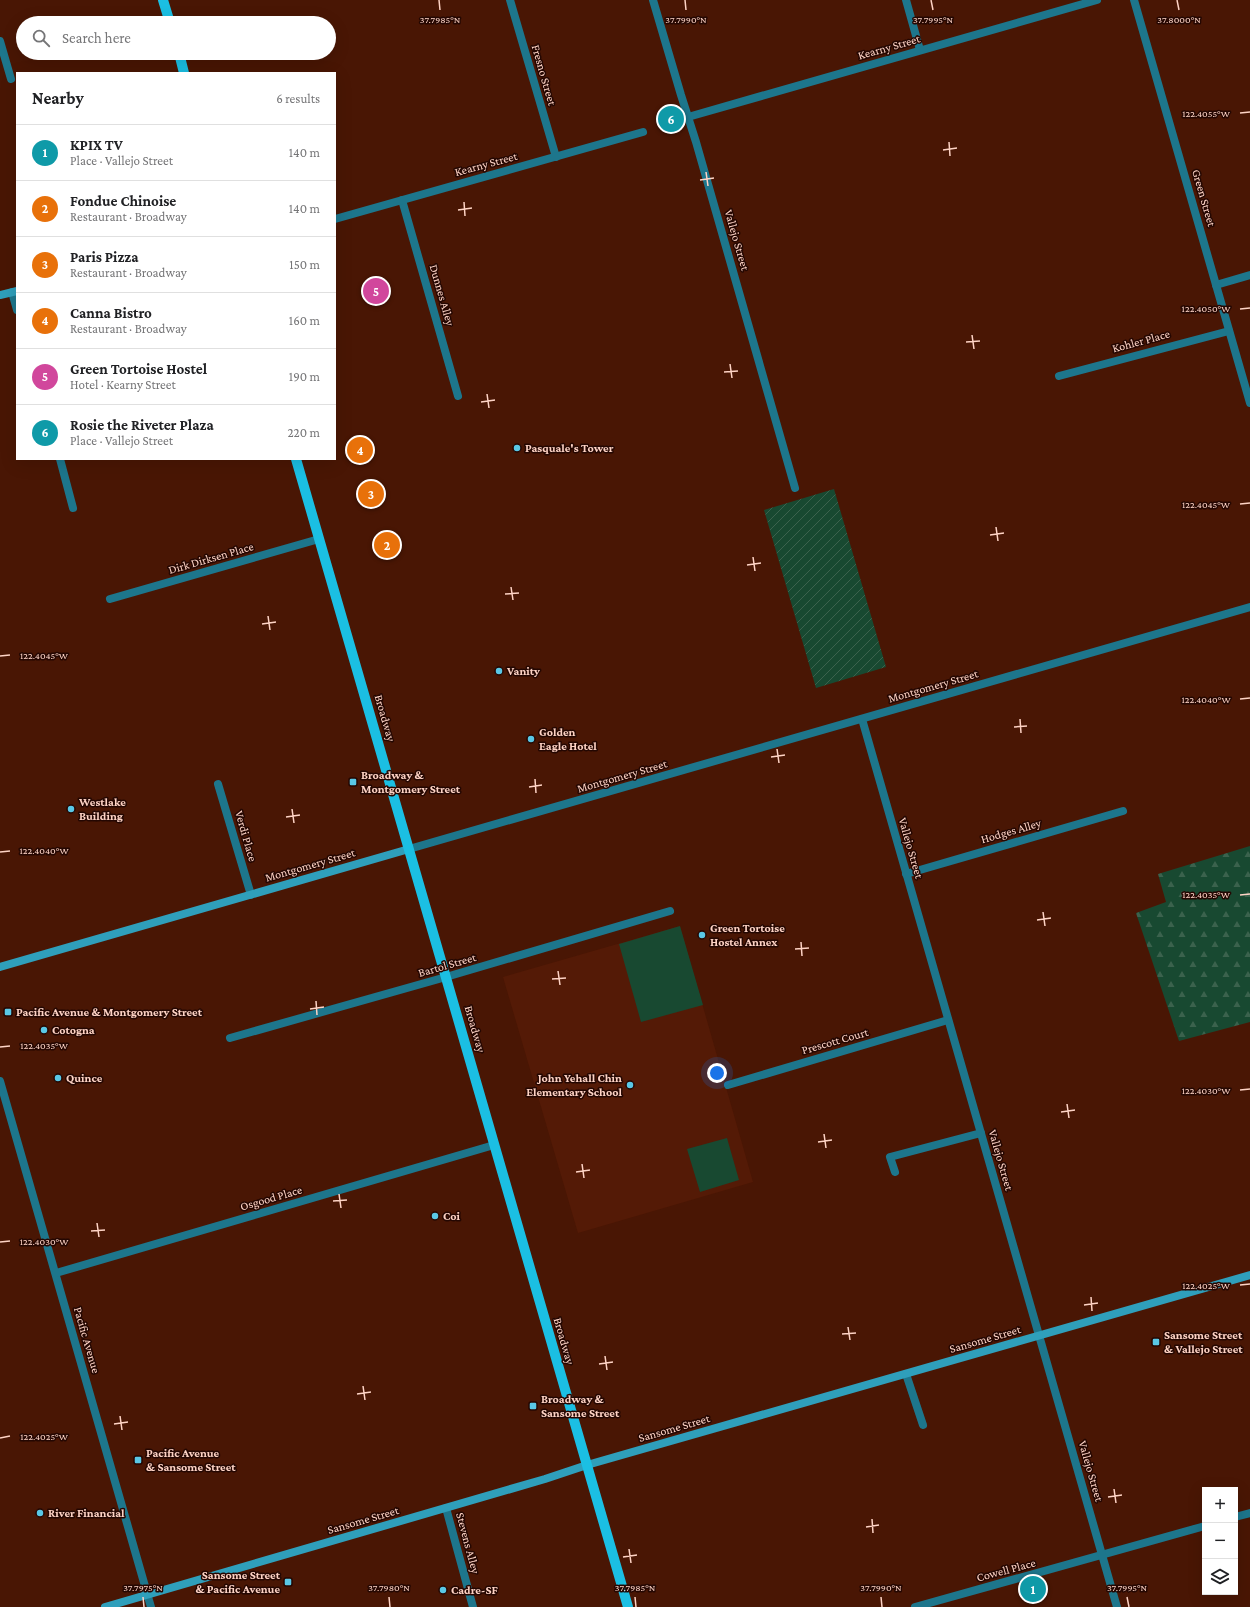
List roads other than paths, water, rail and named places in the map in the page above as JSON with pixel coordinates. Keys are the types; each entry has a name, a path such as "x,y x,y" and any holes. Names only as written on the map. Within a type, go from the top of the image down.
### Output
{"main road":[{"path":"163,0 168,16"},
{"path":"181,60 184,72"},
{"name":"Broadway","path":"296,460 628,1607"}],"street":[{"name":"Fresno Street","path":"510,0 556,157"},
{"name":"Vallejo Street","path":"653,0 795,488"},
{"path":"906,0 920,50"},
{"name":"Kearny Street","path":"688,117 1097,0"},
{"name":"Green Street","path":"1134,0 1250,403"},
{"path":"0,41 11,79"},
{"name":"Kearny Street","path":"336,219 643,132"},
{"name":"Dunnes Alley","path":"402,200 458,396"},
{"path":"1216,285 1250,275"},
{"path":"0,296 14,291 16,304"},
{"name":"Kohler Place","path":"1059,376 1229,331"},
{"path":"60,460 74,508"},
{"name":"Dirk Dirksen Place","path":"110,599 319,539"},
{"name":"Montgomery Street","path":"0,967 1250,607"},
{"name":"Vallejo Street","path":"862,719 1117,1607"},
{"name":"Verdi Place","path":"218,784 250,895"},
{"name":"Hodges Alley","path":"906,874 1123,811"},
{"name":"Bartol Street","path":"230,1038 446,977 670,911"},
{"name":"Prescott Court","path":"728,1085 948,1020"},
{"name":"Pacific Avenue","path":"0,1081 151,1607"},
{"path":"894,1172 890,1156 981,1132"},
{"name":"Osgood Place","path":"56,1273 494,1145"},
{"name":"Sansome Street","path":"105,1607 545,1479 587,1465 1250,1275"},
{"path":"906,1374 923,1425"},
{"name":"Stevens Alley","path":"446,1508 473,1607"},
{"path":"1238,1516 1250,1513"},
{"name":"Cowell Place","path":"915,1607 1103,1556 1202,1527"}],"place":[{"name":"Rosie the Riveter Plaza","path":"671,119"},
{"name":"Green Tortoise Hostel","path":"376,291"},
{"name":"Pasquale's Tower","path":"517,448"},
{"name":"Canna Bistro","path":"360,450"},
{"name":"Paris Pizza","path":"371,494"},
{"name":"Fondue Chinoise","path":"387,545"},
{"name":"Vanity","path":"499,671"},
{"name":"Golden Eagle Hotel","path":"531,739"},
{"name":"Broadway & Montgomery Street","path":"353,782"},
{"name":"Westlake Building","path":"71,809"},
{"name":"Green Tortoise Hostel Annex","path":"702,935"},
{"name":"Pacific Avenue & Montgomery Street","path":"8,1012"},
{"name":"Cotogna","path":"44,1030"},
{"name":"Quince","path":"58,1078"},
{"name":"John Yehall Chin Elementary School","path":"630,1085"},
{"name":"Coi","path":"435,1216"},
{"name":"Sansome Street & Vallejo Street","path":"1156,1342"},
{"name":"Broadway & Sansome Street","path":"533,1406"},
{"name":"Pacific Avenue & Sansome Street","path":"138,1460"},
{"name":"River Financial","path":"40,1513"},
{"name":"Sansome Street & Pacific Avenue","path":"288,1582"},
{"name":"KPIX TV","path":"1033,1589"},
{"name":"Cadre-SF","path":"443,1590"}]}
